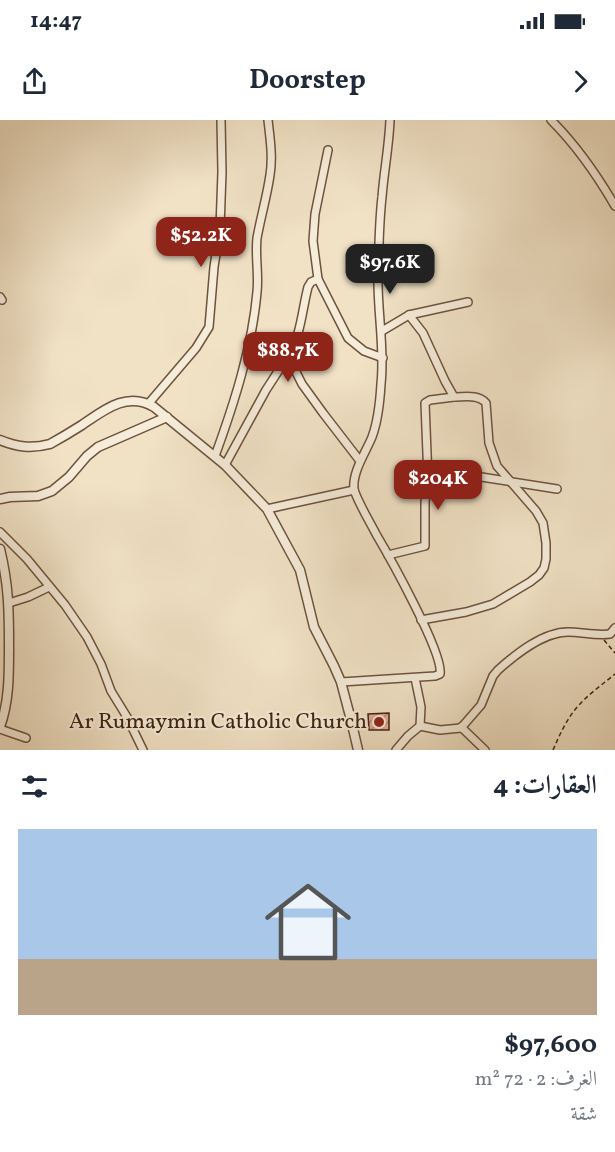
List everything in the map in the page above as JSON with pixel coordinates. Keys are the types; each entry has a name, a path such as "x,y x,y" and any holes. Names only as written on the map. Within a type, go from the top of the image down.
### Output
{"street":[{"path":"149,403 196,348 209,327 220,228 221,120"},
{"path":"214,456 230,414 254,317 257,290 257,238 272,162 268,120"},
{"path":"341,682 435,676 440,674 441,669 421,620 354,490 360,461 372,436 376,419 383,358 378,301 379,244 390,120"},
{"path":"551,120 583,156 615,206"},
{"path":"328,150 314,223 313,241 318,279 348,338 364,351 383,358"},
{"path":"225,465 266,390 294,347 308,287 311,282 318,279"},
{"path":"382,331 409,315 468,302"},
{"path":"409,315 423,333 454,397"},
{"path":"288,356 306,390 360,461"},
{"path":"388,555 425,546 425,502 428,479 425,403 430,400 454,397 476,397 483,400 486,403 489,443 497,466 536,511 543,523 546,543 544,568 530,582 493,604 466,612 421,620"},
{"path":"0,440 26,447 50,444 105,409 117,403 132,400 149,403 225,465 267,509 300,570 314,627 341,682 358,750"},
{"path":"0,500 10,497 38,496 52,491 98,447 167,417"},
{"path":"428,479 475,476 557,489"},
{"path":"267,509 354,490"},
{"path":"0,532 27,559 65,604 93,647 108,685 143,750"},
{"path":"0,549 7,577 9,680 4,717 0,728 26,738"},
{"path":"6,597 28,597 49,587"},
{"path":"420,726 440,730 461,728 481,705 493,676 498,670 544,638 555,633 568,632 610,634 615,628"},
{"path":"396,750 420,726 421,707 415,678"},
{"path":"461,728 485,750"}],"path":[{"path":"600,635 615,653"},
{"path":"553,750 564,726 575,710 615,674"}],"building":[{"name":"Ar Rumaymin Catholic Church","path":"389,713 389,730 369,730 368,714"}],"place":[{"name":"Ar Rumaymin Catholic Church","path":"379,722"}]}
